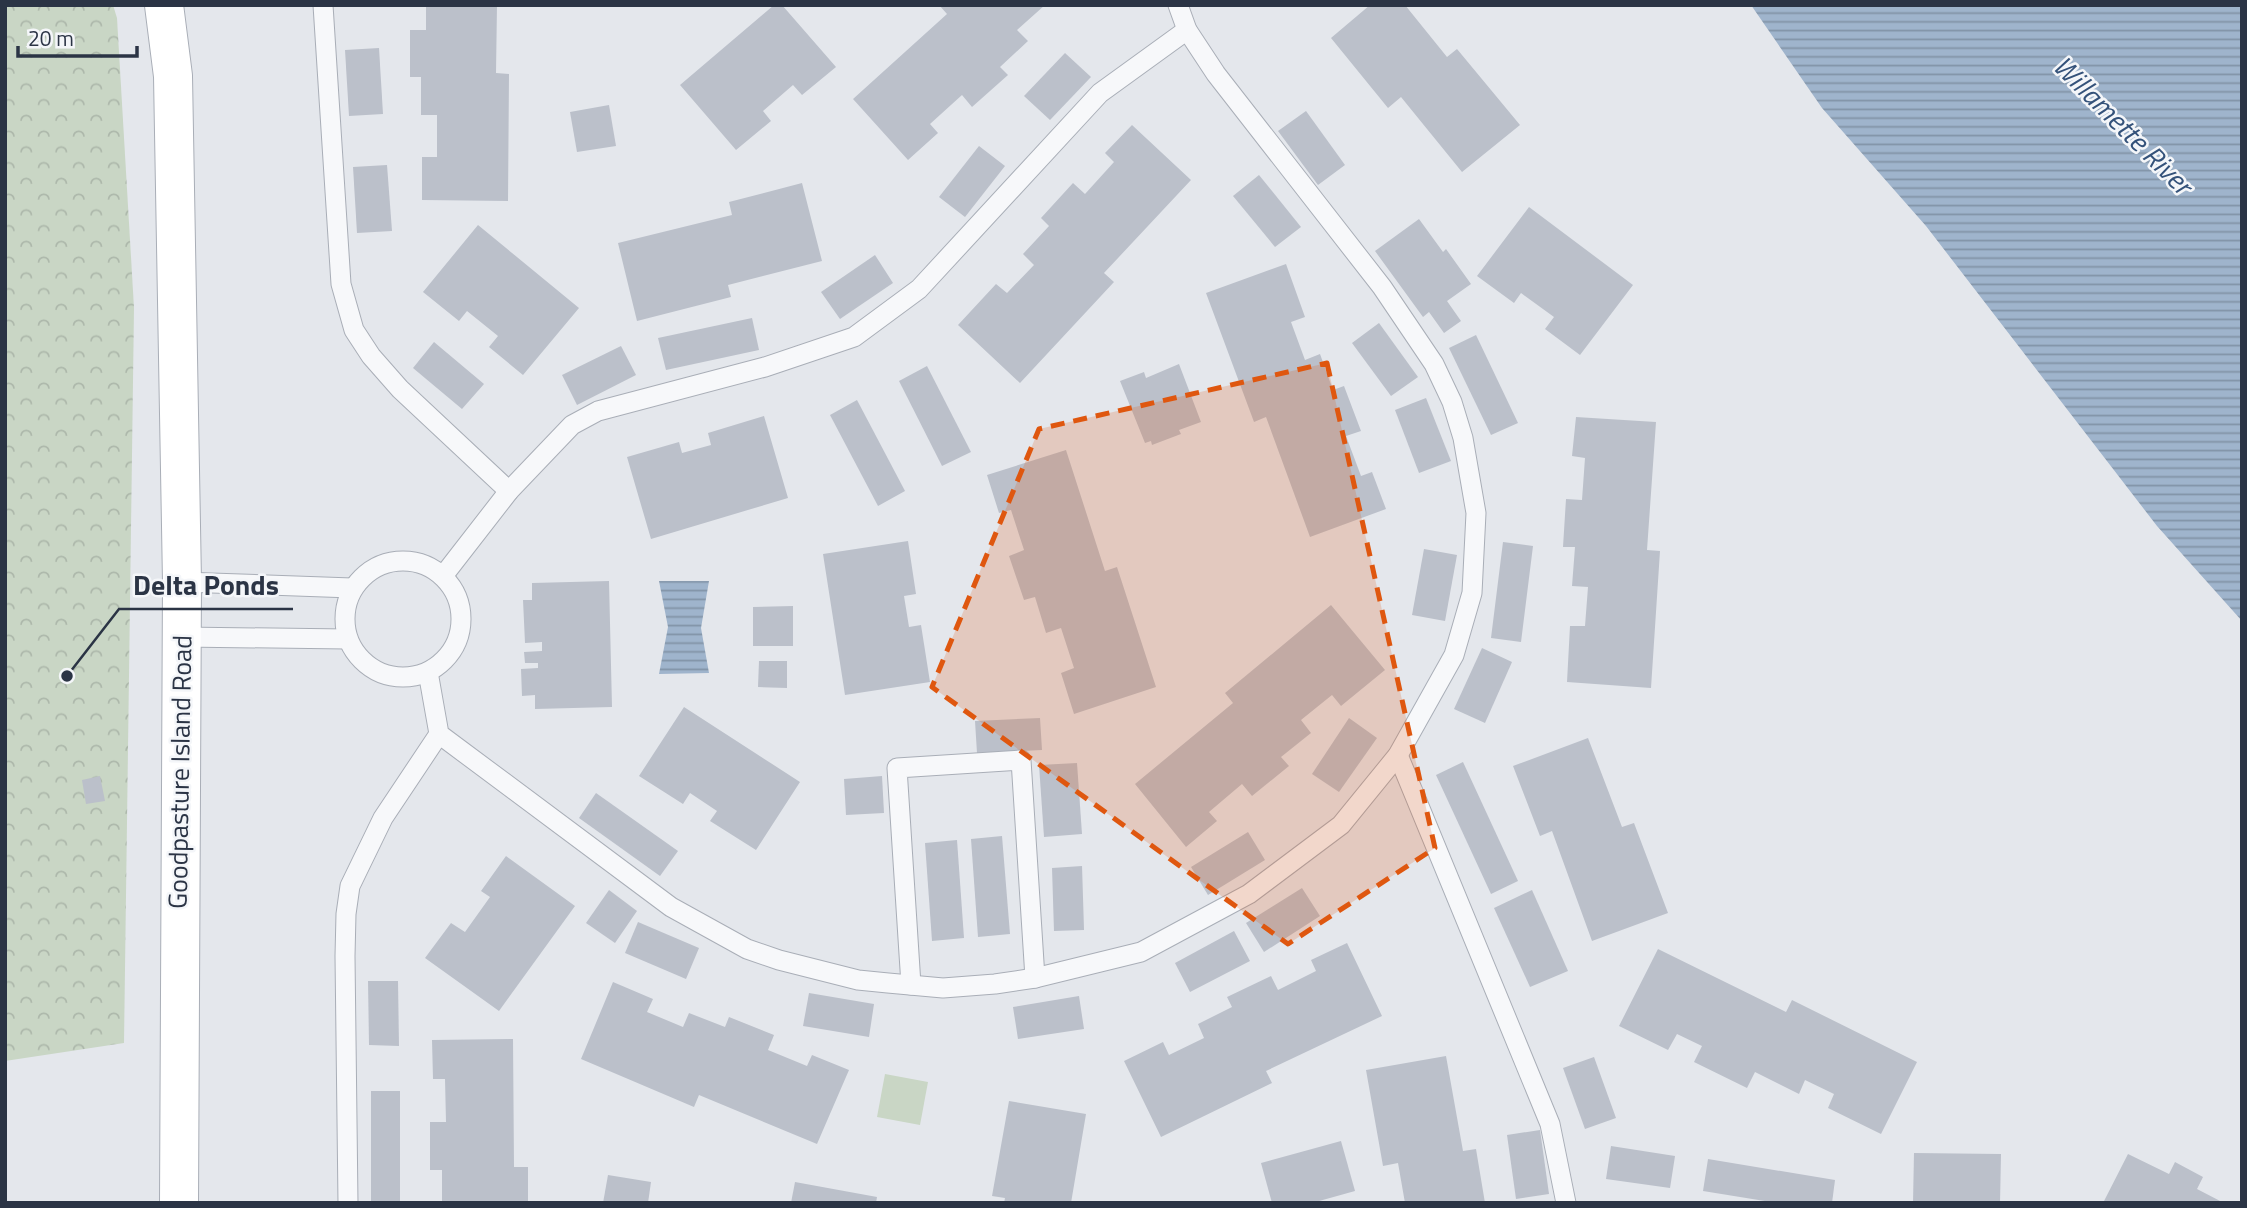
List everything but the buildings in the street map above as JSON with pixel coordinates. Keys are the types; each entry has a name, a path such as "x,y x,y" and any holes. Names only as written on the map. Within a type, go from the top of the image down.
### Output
{"main road":[{"name":"Goodpasture Island Road","path":"164,5 173,76 182,582 179,1203"}],"lane":[{"path":"323,5 341,284 354,330 371,356 400,389 509,491"},
{"path":"428,672 439,734 671,907 747,949 817,971 858,980 965,986 1035,978 1141,952 1249,894 1341,825 1398,755 1451,663 1472,593 1476,513 1463,438 1452,402 1434,363 1382,287 1216,74 1187,30 1178,5"},
{"path":"443,576 509,491 572,425 598,411 765,367 854,337 919,289 1100,93 1187,30"},
{"path":"405,560 425,564 443,576 455,592 461,611 460,631 445,660 428,672 408,677 388,675 369,667 357,656 344,628 345,608 352,588 366,573 384,563 405,560"},
{"path":"182,582 352,588"},
{"path":"182,637 347,639"},
{"path":"348,1203 345,956 350,886 383,818 439,734"},
{"path":"1398,755 1550,1124 1566,1203"},
{"path":"911,985 897,768 1021,760 1035,978"}],"highlighted area":[{"path":"1327,363 1435,848 1288,944 932,687 1039,429"}],"green space":[{"path":"5,5 113,5 117,18 134,308 124,1043 5,1061"},
{"path":"885,1074 928,1082 920,1125 877,1117"}],"water":[{"name":"Willamette River","path":"1751,5 2242,5 2242,621 2157,526 1926,226 1822,108"},
{"path":"659,581 709,581 701,628 709,673 659,674 668,627"}],"place":[{"name":"Delta Ponds","path":"67,676"}]}
